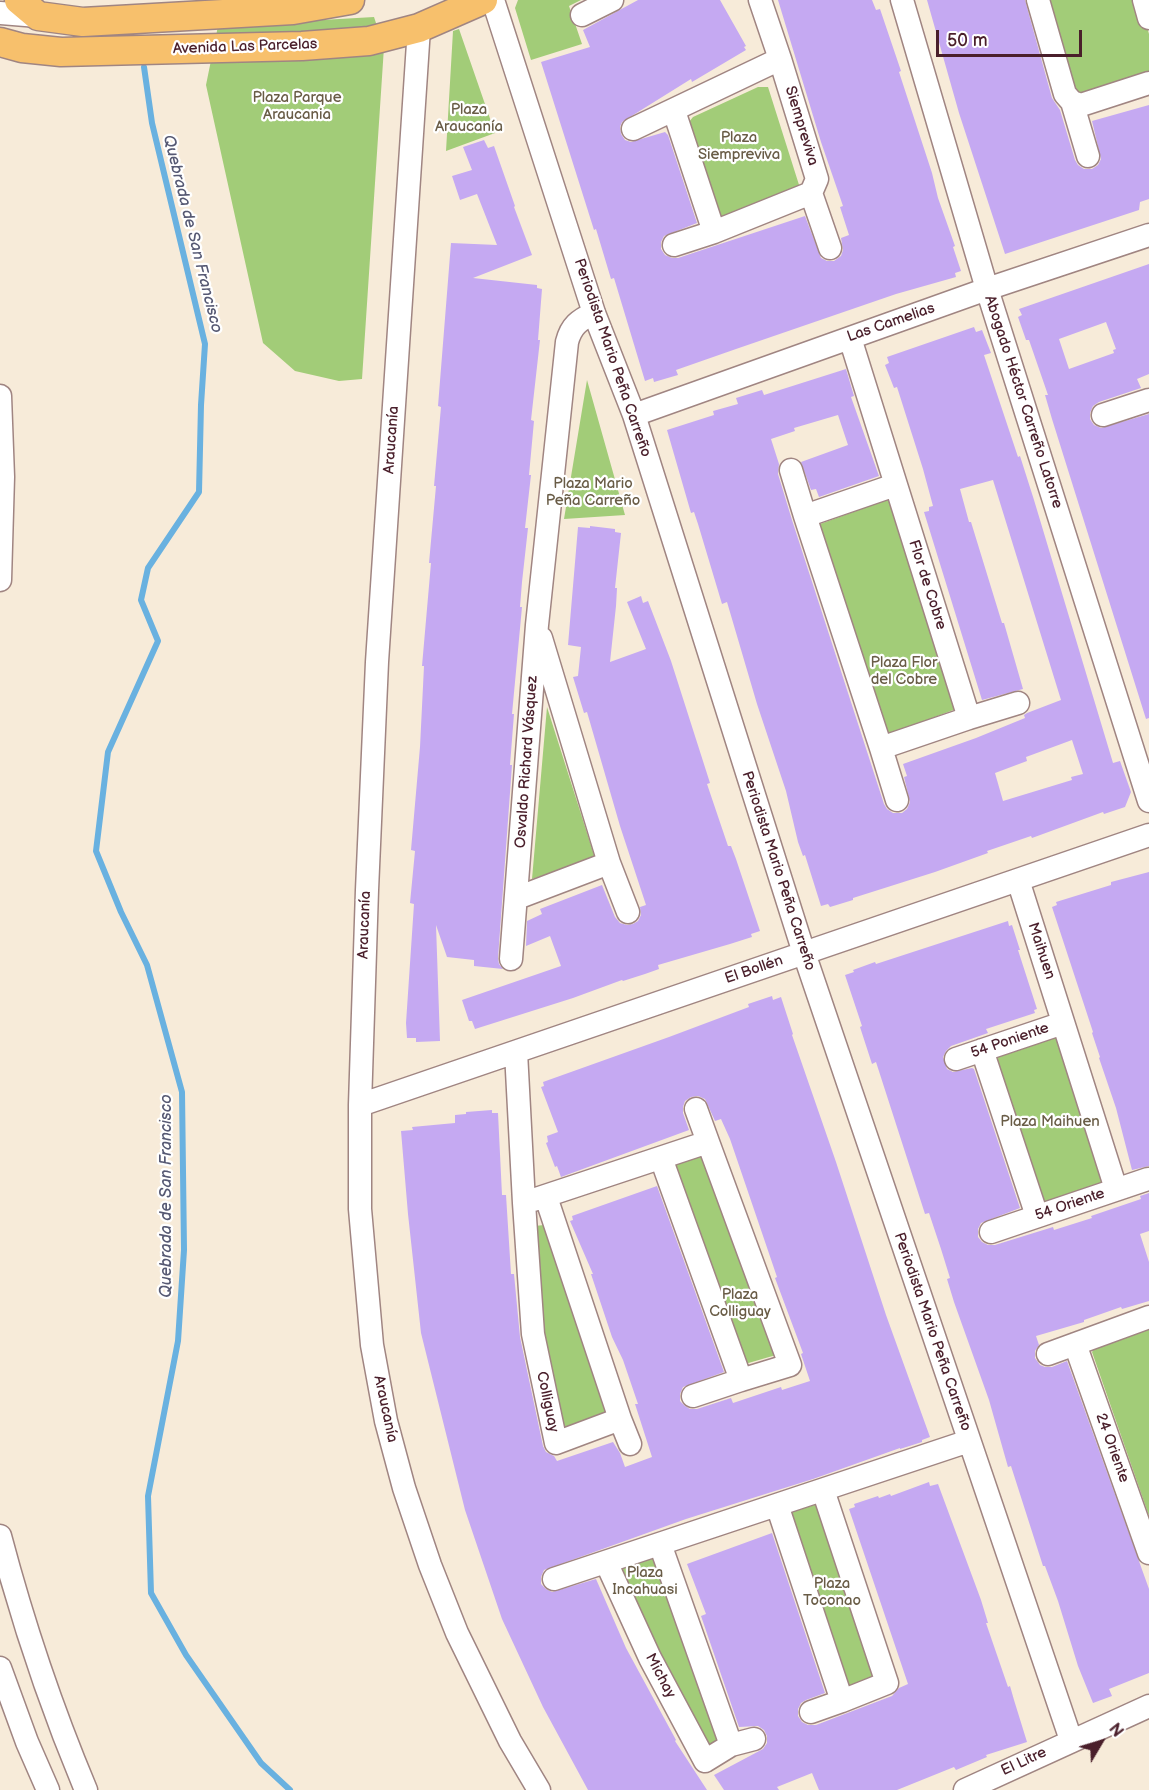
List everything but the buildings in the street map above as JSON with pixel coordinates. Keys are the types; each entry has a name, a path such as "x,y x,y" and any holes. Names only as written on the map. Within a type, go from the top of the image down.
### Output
{"main road":[{"path":"29,8 90,22 293,10 350,0"},
{"name":"Avenida Las Parcelas","path":"0,42 22,48 61,52 302,46 369,41 419,28 483,0"}],"street":[{"name":"Periodista Mario Peña Carreño","path":"494,0 594,313 633,415 804,953 1071,1740"},
{"path":"582,15 612,0"},
{"name":"Siempreviva","path":"760,0 817,179 811,193 830,248"},
{"name":"Abogado Héctor Carreño Latorre","path":"902,0 987,289 1149,801"},
{"path":"1038,0 1065,94 1072,102 1088,156"},
{"path":"1144,0 1149,18"},
{"path":"0,13 29,8"},
{"name":"Araucanía","path":"419,28 377,662 367,879 360,1105 360,1209 372,1345 386,1421 404,1488 430,1565 457,1633 510,1741 539,1790"},
{"path":"633,129 780,59"},
{"path":"1072,102 1081,105 1149,83"},
{"path":"674,111 714,232"},
{"path":"674,244 714,232 811,193"},
{"name":"Las Camelias","path":"633,415 987,289 1149,235"},
{"name":"Osvaldo Richard Vásquez","path":"512,959 537,625 567,342 579,320 594,313"},
{"name":"Flor de Cobre","path":"850,338 969,718"},
{"path":"0,396 3,477 0,580"},
{"path":"1103,416 1149,400"},
{"path":"791,470 897,800"},
{"path":"805,516 896,485"},
{"name":"Osvaldo Richard Vásquez","path":"537,625 609,863 628,912"},
{"path":"881,748 1018,703"},
{"name":"El Bollén","path":"360,1105 1149,835"},
{"path":"517,898 609,863"},
{"name":"Maihuen","path":"1018,880 1116,1189"},
{"name":"54 Poniente","path":"956,1059 1063,1023"},
{"path":"982,1050 1037,1216"},
{"name":"Colliguay","path":"516,1052 533,1334 556,1443 620,1419"},
{"path":"693,1396 789,1365 696,1109"},
{"path":"524,1203 708,1142"},
{"path":"661,1158 741,1380"},
{"name":"54 Oriente","path":"991,1232 1148,1179"},
{"path":"546,1197 630,1444"},
{"path":"1048,1354 1149,1317"},
{"name":"24 Oriente","path":"1075,1344 1148,1546"},
{"path":"540,1456 558,1448 560,1441"},
{"path":"554,1579 969,1441"},
{"path":"811,1712 887,1683 823,1490"},
{"path":"777,1505 842,1701"},
{"path":"0,1536 45,1689 86,1790"},
{"path":"660,1544 731,1745"},
{"name":"Michay","path":"606,1562 650,1658 705,1761 731,1745 754,1740"},
{"path":"0,1668 6,1706 48,1790"},
{"path":"6,1706 45,1689"},
{"name":"El Litre","path":"965,1790 1149,1706"}],"green space":[{"path":"518,0 581,0 569,6 582,44 531,60 515,8"},
{"path":"1047,0 1139,0 1149,34 1149,79 1081,99 1072,93"},
{"name":"Plaza Parque Araucania","path":"374,17 384,47 362,379 339,381 295,371 263,343 206,85 218,26"},
{"name":"Plaza Araucanía","path":"459,29 495,133 446,151 453,31"},
{"name":"Plaza Siempreviva","path":"758,87 768,87 800,188 717,220 685,127 693,117"},
{"name":"Plaza Mario Peña Carreño","path":"587,380 625,515 564,519"},
{"name":"Plaza Flor del Cobre","path":"889,499 956,709 885,736 820,524"},
{"path":"547,707 595,858 532,879"},
{"name":"Plaza Maihuen","path":"1052,1032 1060,1037 1107,1176 1103,1186 1051,1204 1038,1200 993,1051"},
{"name":"Plaza Colliguay","path":"703,1153 776,1355 745,1364 673,1165"},
{"path":"544,1225 608,1412 565,1429 543,1329 535,1226"},
{"path":"1144,1325 1149,1330 1149,1516 1092,1352 1099,1342"},
{"name":"Plaza Toconao","path":"824,1502 882,1679 844,1691 786,1514"},
{"name":"Plaza Incahuasi","path":"658,1553 724,1739 707,1751 614,1565"}],"waterway":[{"name":"Quebrada de San Francisco","path":"144,67 152,123 205,344 199,492 148,568 141,600 158,641 108,752 96,851 121,912 147,965 182,1092 184,1250 178,1341 148,1496 151,1593 186,1655 261,1763 290,1790"}]}
